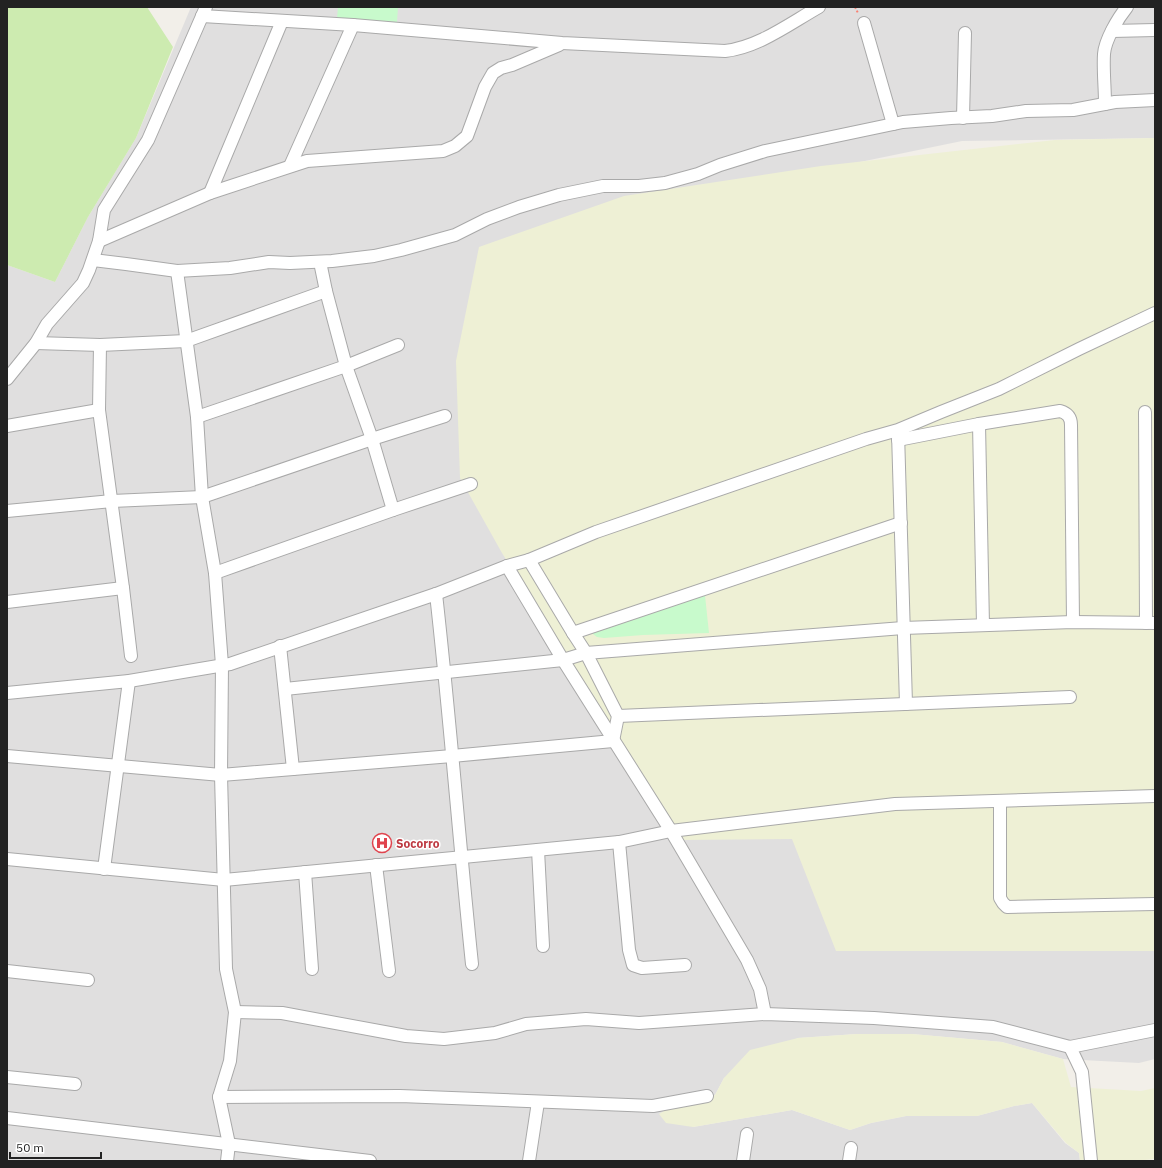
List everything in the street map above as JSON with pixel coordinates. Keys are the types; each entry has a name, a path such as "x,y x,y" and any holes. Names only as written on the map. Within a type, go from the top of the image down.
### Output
{"street":[{"path":"7,379 36,343 47,324 83,282 99,242 104,210 148,140 204,11 282,21 353,25 562,44 724,51 738,49 762,40 819,7"},
{"path":"1105,104 1104,52 1118,18 1127,7"},
{"path":"210,193 282,21"},
{"path":"864,23 893,124"},
{"path":"290,166 353,25"},
{"path":"1112,30 1155,30"},
{"path":"963,118 966,32"},
{"path":"99,242 210,193 307,161 443,151 455,146 467,136 485,87 493,73 501,68 512,65 562,44"},
{"path":"93,260 177,271 230,268 269,262 320,262 374,256 455,236 487,219 519,207 559,195 603,186 640,186 666,183 698,174 744,156 903,122 992,116 1026,111 1073,110 1134,100 1155,100"},
{"path":"320,262 326,291 346,366 372,439 393,510"},
{"path":"177,271 196,418 202,497 216,573 222,665 222,775 226,969 235,1012 230,1061 219,1097 229,1144 227,1161"},
{"path":"36,343 100,345 186,341 326,291"},
{"path":"898,435 941,412 999,389 1155,313"},
{"path":"196,418 346,366 398,344"},
{"path":"100,345 99,410 131,656"},
{"path":"7,426 99,410"},
{"path":"7,692 129,681 230,664 436,594 507,566 529,560 596,532 866,439 979,424 1060,411 1065,412 1071,420 1073,622"},
{"path":"285,689 563,660 586,653 903,628 1073,622 1151,623 1145,412"},
{"path":"7,511 112,501 202,497 372,439 445,416"},
{"path":"979,424 983,625"},
{"path":"898,435 906,704"},
{"path":"216,573 471,484"},
{"path":"572,633 901,523"},
{"path":"529,560 572,633 586,653 618,716 614,741"},
{"path":"507,566 563,660 671,831 746,960 760,989 765,1014"},
{"path":"7,602 123,588"},
{"path":"436,594 445,672 460,857 472,964"},
{"path":"280,646 293,770"},
{"path":"104,868 129,681"},
{"path":"618,716 1070,697"},
{"path":"7,756 222,775 614,741"},
{"path":"7,860 224,880 620,842 671,831 895,804 1155,796"},
{"path":"1000,801 1000,898 1007,907 1155,904"},
{"path":"620,842 629,950 633,965 642,968 685,966"},
{"path":"538,850 544,946"},
{"path":"376,865 389,971"},
{"path":"305,872 312,969"},
{"path":"7,971 88,980"},
{"path":"235,1012 282,1014 406,1036 444,1040 494,1033 534,1023 586,1019 639,1023 765,1014 874,1018 993,1027 1070,1047 1155,1030"},
{"path":"1070,1047 1082,1072 1091,1161"},
{"path":"7,1077 75,1084"},
{"path":"219,1097 400,1096 653,1106 708,1096"},
{"path":"528,1161 538,1102"},
{"path":"7,1118 370,1161"},
{"path":"743,1161 746,1134"},
{"path":"849,1161 851,1148"}],"shaded area":[{"path":"191,7 1155,7 1155,138 962,141 860,162 1155,389 1155,1059 1139,1063 1063,1059 1002,1042 912,1034 857,1034 798,1038 724,1078 715,1095 695,1104 693,1127 792,1110 850,1130 871,1123 906,1116 977,1116 1014,1106 1032,1103 1065,1143 1079,1153 1080,1161 7,1161 7,265 55,282 88,217 136,138"}],"green space":[{"path":"7,7 147,7 173,47 136,138 88,217 55,282 7,265"},
{"path":"338,7 398,7 397,22 337,18"},
{"path":"1155,138 1155,951 836,951 792,839 681,840 502,553 460,478 456,361 479,247 624,196 821,166 1055,140"},
{"path":"704,586 709,633 604,638 597,637 593,634 592,630"},
{"path":"857,1034 912,1034 1002,1042 1063,1059 1071,1087 1141,1091 1155,1088 1155,1159 1135,1161 1080,1161 1079,1153 1066,1143 1032,1103 1014,1106 977,1116 906,1116 871,1123 850,1130 792,1110 693,1127 666,1123 659,1114 670,1107 695,1104 715,1095 724,1078 750,1050 798,1038"}],"place":[{"name":"Socorro","path":"382,843"}]}
